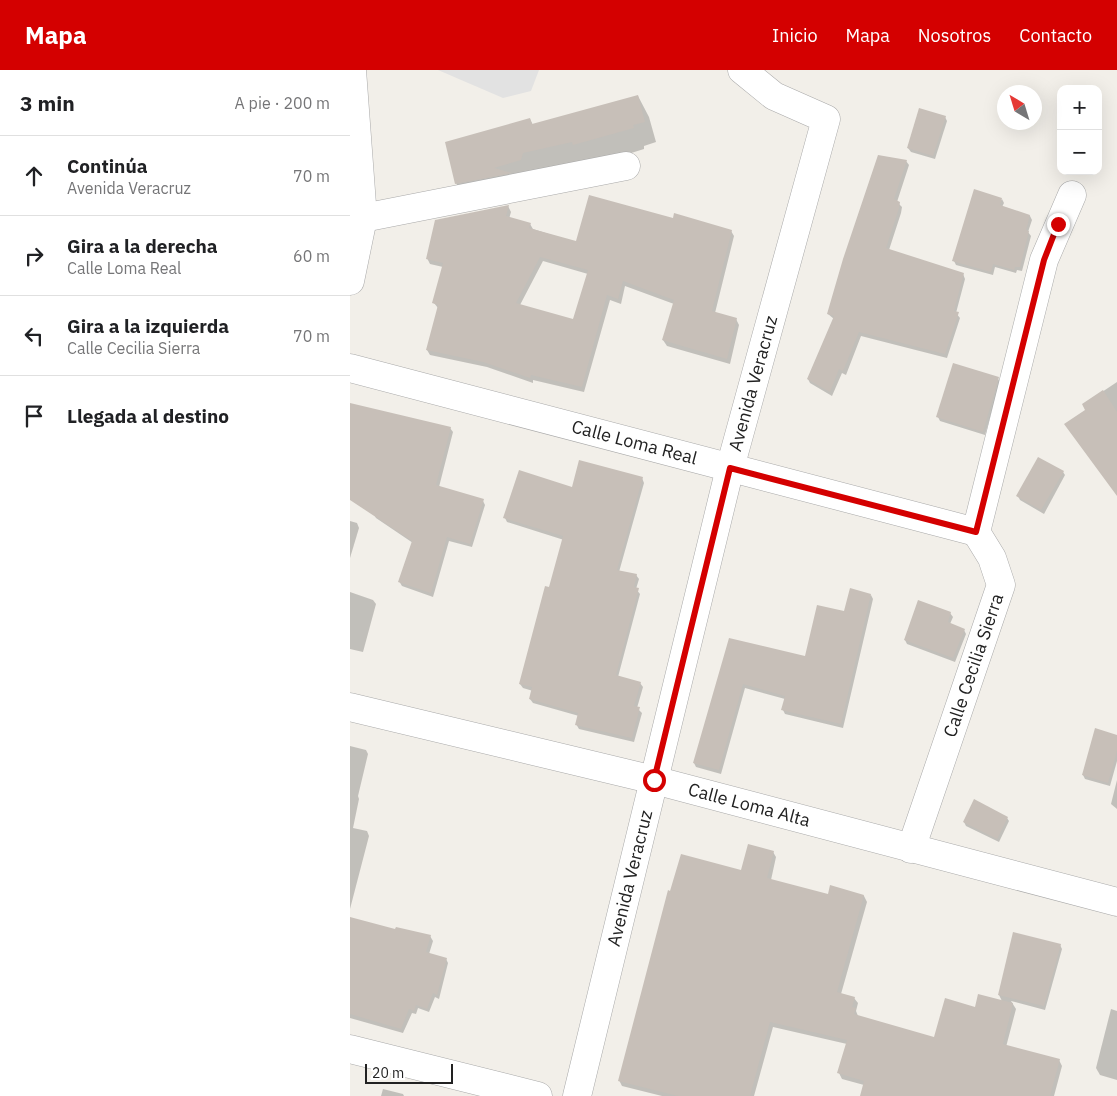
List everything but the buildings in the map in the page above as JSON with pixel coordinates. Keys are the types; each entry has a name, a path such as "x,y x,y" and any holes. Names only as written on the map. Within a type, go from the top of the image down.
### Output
{"street":[{"path":"350,281 363,218 352,70"},
{"name":"Avenida Veracruz","path":"577,1096 730,468 826,120 774,96 742,70"},
{"path":"363,218 626,166"},
{"path":"976,532 1044,260 1072,195"},
{"name":"Calle Loma Real","path":"350,368 976,532"},
{"name":"Calle Cecilia Sierra","path":"911,849 1001,585 992,558 976,532"},
{"name":"Calle Loma Alta","path":"350,707 654,780 1117,902"},
{"path":"350,1049 538,1096"}],"shaded area":[{"path":"438,70 539,70 531,91 503,98"}],"route":[{"path":"654,780 730,468 976,532 1044,260 1058,224"}]}
